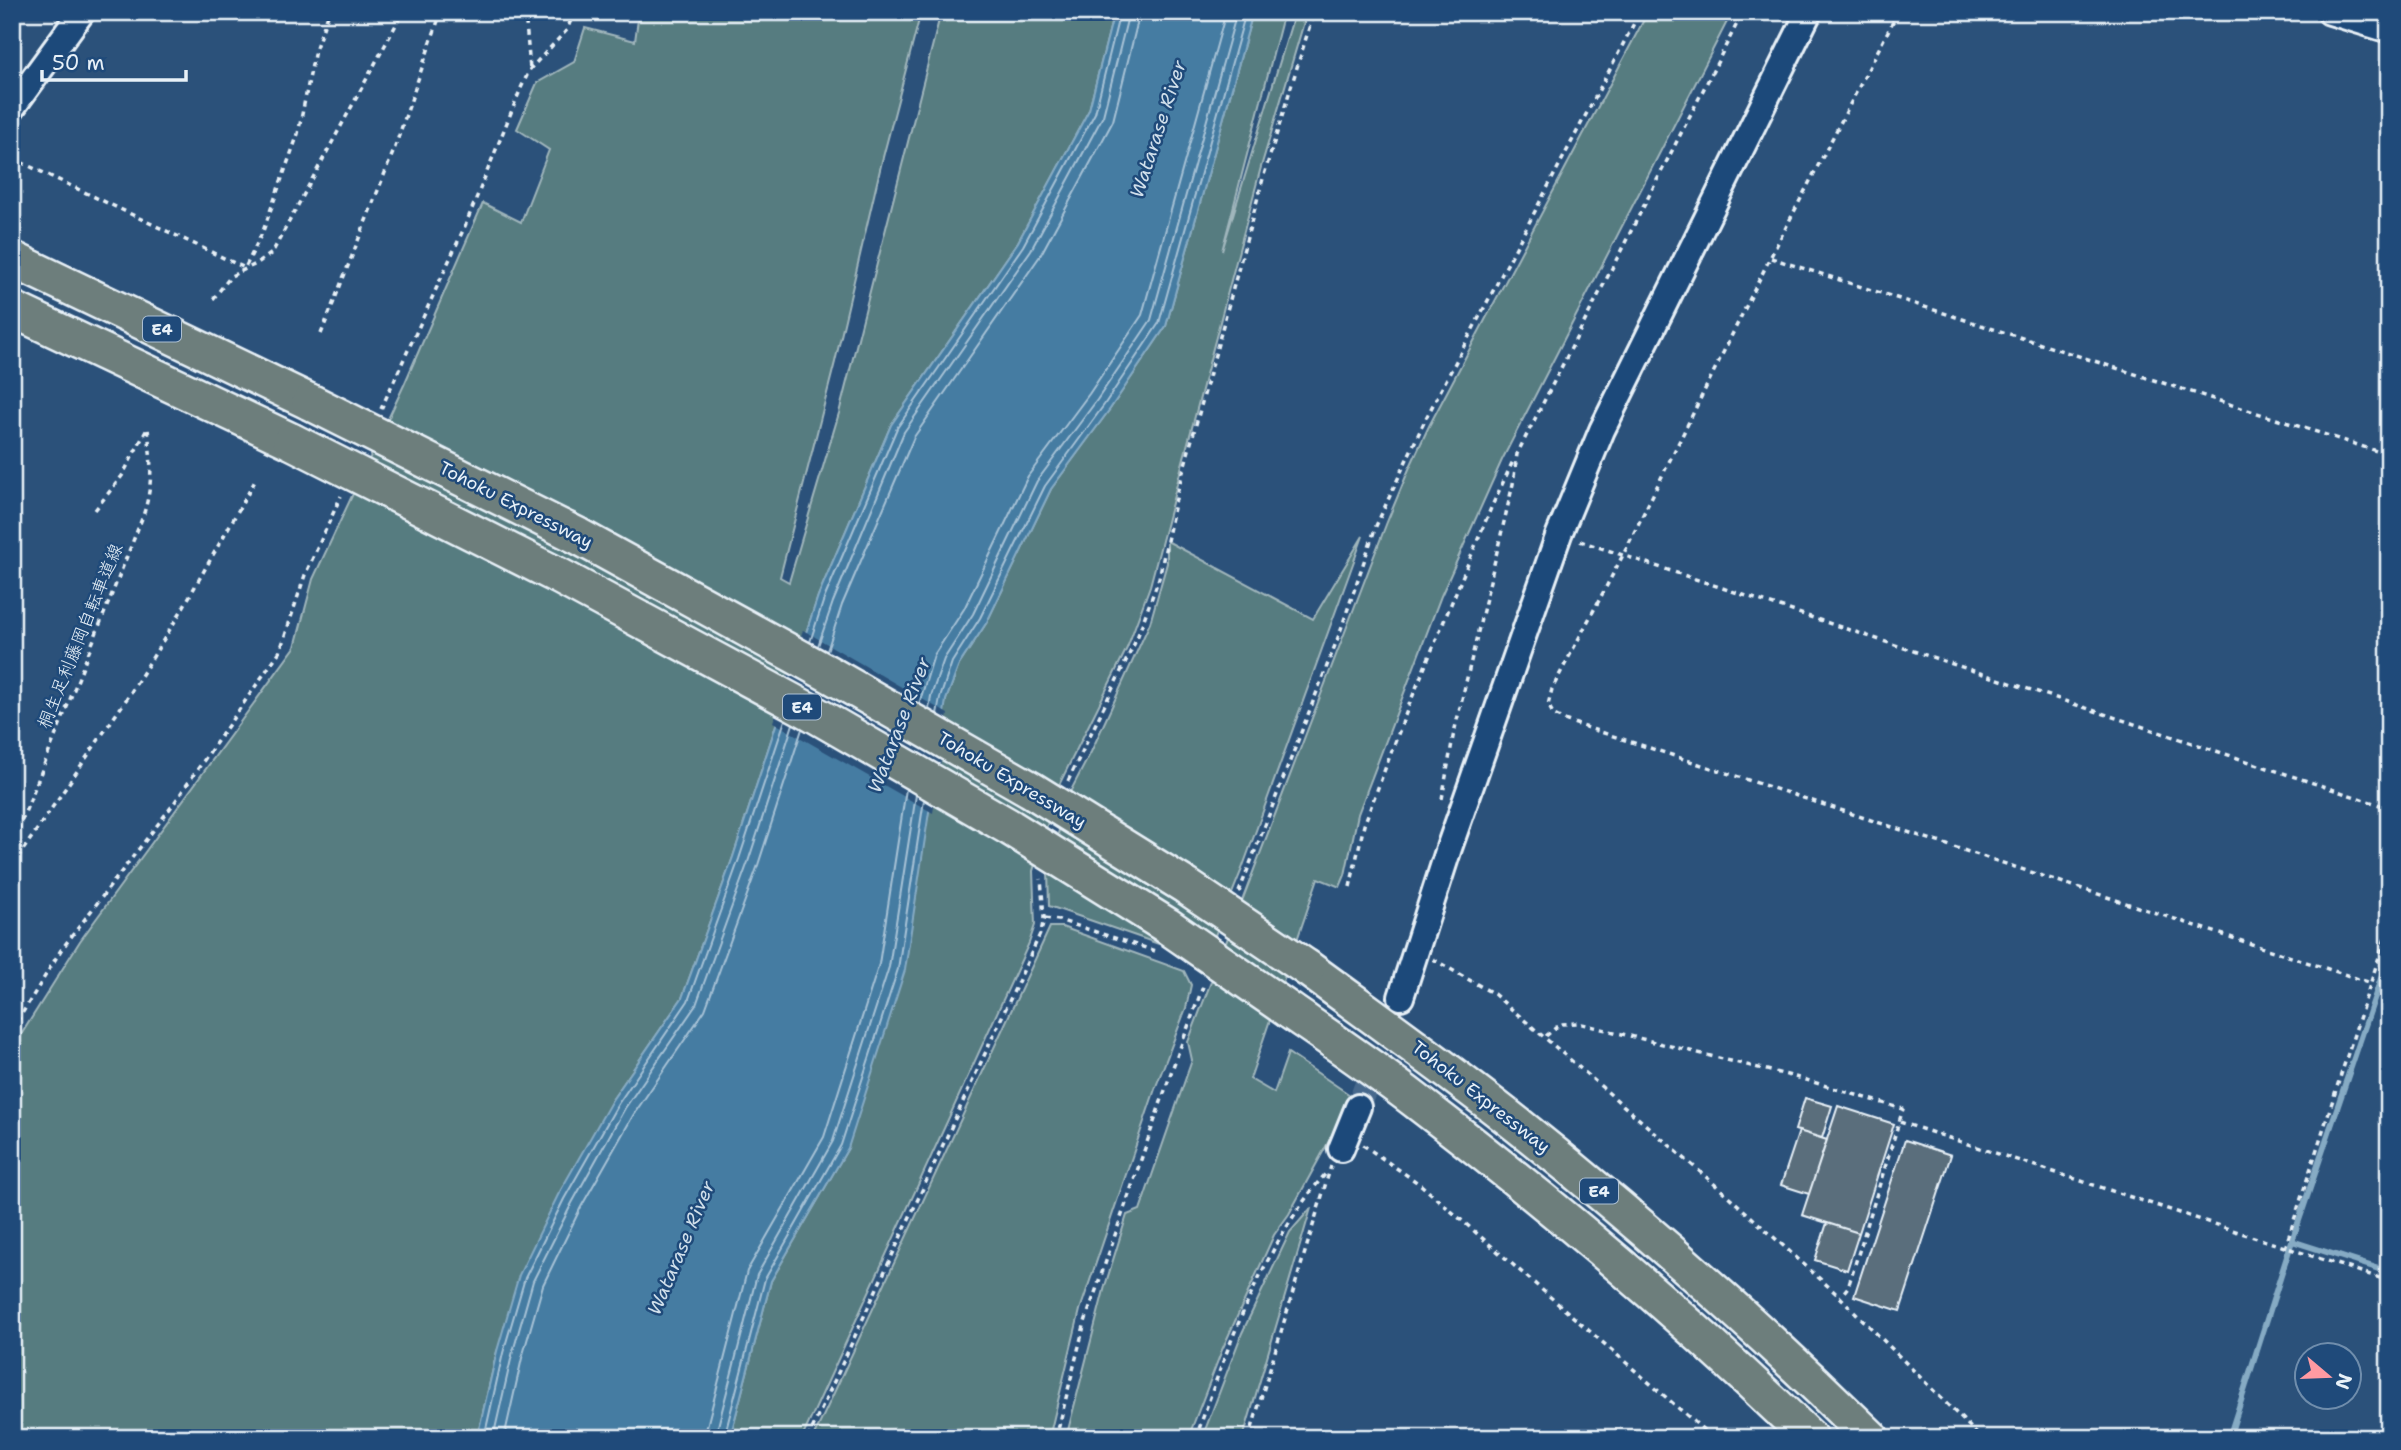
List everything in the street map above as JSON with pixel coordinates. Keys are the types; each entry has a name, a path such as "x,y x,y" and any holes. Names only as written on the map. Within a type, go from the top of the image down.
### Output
{"highway":[{"name":"Tohoku Expressway","path":"12,259 310,402 578,536 829,674 1030,789 1186,886 1307,968 1455,1076 1606,1196 1717,1292 1871,1438"},
{"name":"E4","path":"12,309 291,441 561,577 811,712 1011,828 1166,925 1413,1098 1581,1231 1690,1326 1810,1438"}],"street":[{"path":"12,108 82,12"},
{"path":"1401,997 1559,534 1602,430 1809,12"},
{"path":"2330,12 2389,30"},
{"path":"1339,1150 1359,1107"}],"path":[{"path":"245,268 263,231 298,134 315,50 329,12"},
{"path":"213,299 230,276 272,253 403,12"},
{"path":"321,334 394,150 441,12"},
{"path":"525,12 530,69"},
{"path":"379,415 465,226 530,69 567,30 574,12"},
{"path":"1067,783 1137,638 1159,578 1177,494 1260,188 1314,12"},
{"path":"1237,898 1339,635 1377,526 1400,472 1431,407 1640,12"},
{"path":"1350,887 1364,825 1409,705 1491,508 1744,12"},
{"path":"1898,12 1770,258 1623,555 1552,690 1548,705 1554,715 2371,984"},
{"path":"12,158 245,268"},
{"path":"1770,258 2389,455"},
{"name":"桐生足利藤岡自転車道線","path":"12,849 151,492 148,428 122,476 95,510"},
{"path":"1441,803 1513,484 1517,454"},
{"path":"12,866 128,697 180,613 255,481"},
{"path":"12,1030 61,950 172,806 280,651 305,575 345,487"},
{"path":"1559,534 2389,808"},
{"path":"808,1438 1035,945 1044,918 1041,868"},
{"path":"1044,918 1059,920 1160,953"},
{"path":"2285,1248 2389,926"},
{"path":"1417,951 1444,963 1494,993 1545,1037 1840,1297 1980,1438"},
{"path":"1056,1438 1085,1322 1205,982"},
{"path":"1545,1037 1560,1024 1578,1023 1803,1079 1903,1109 1848,1287 1840,1297"},
{"path":"1900,1122 2389,1281"},
{"path":"1196,1438 1228,1349 1257,1284 1297,1209 1339,1150"},
{"path":"1249,1438 1339,1150"},
{"path":"1339,1150 1421,1185 1713,1438"}],"green space":[{"path":"639,12 921,12 780,577 789,582 839,413 941,12 1114,12 1089,110 1018,242 891,425 818,596 733,857 682,998 612,1100 497,1351 477,1438 12,1438 12,1049 80,941 295,647 313,579 404,385 483,203 521,222 549,150 517,129 537,83 574,62 585,28 635,41"},
{"path":"1253,12 1284,12 1222,251 1295,12 1307,12 1261,167 1150,586 1127,648 1060,783 1033,871 1035,925 1029,943 802,1438 730,1438 771,1281 848,1148 946,700 959,665 987,622 1051,489 1166,326"},
{"path":"1648,12 1732,12 1502,460 1441,596 1358,814 1340,887 1318,878 1250,1079 1274,1093 1288,1053 1353,1097 1289,1214 1274,1235 1222,1350 1188,1438 1066,1438 1105,1286 1127,1215 1140,1210 1192,1060 1188,1042 1387,522 1429,426"},
{"path":"1363,536 1242,869 1205,960 1049,906 1048,870 1069,794 1150,623 1167,563 1167,541 1313,619"},
{"path":"1050,927 1062,927 1184,971 1191,985 1186,1008 1155,1089 1080,1310 1049,1438 813,1438"},
{"path":"1311,1208 1243,1438 1202,1438 1242,1333 1290,1232"}],"water":[{"name":"Watarase River","path":"1114,12 1253,12 1166,326 1051,489 987,622 959,665 946,700 905,970 848,1148 771,1281 730,1438 477,1438 497,1351 519,1275 558,1195 612,1100 682,998 733,857 818,596 891,425 1018,242 1089,110"}],"pier":[{"path":"803,630 948,714 933,813 773,722"}],"building":[{"path":"1805,1098 1832,1106 1822,1138 1795,1130"},
{"path":"1838,1106 1894,1124 1859,1233 1802,1215"},
{"path":"1799,1131 1827,1140 1809,1194 1781,1185"},
{"path":"1905,1140 1951,1155 1900,1311 1854,1296"},
{"path":"1827,1223 1859,1233 1847,1270 1815,1260"}],"waterway":[{"path":"2229,1438 2292,1241 2389,955"},
{"path":"2292,1241 2389,1272"}],"tunnel":[{"path":"1358,1107 1401,997"}]}
